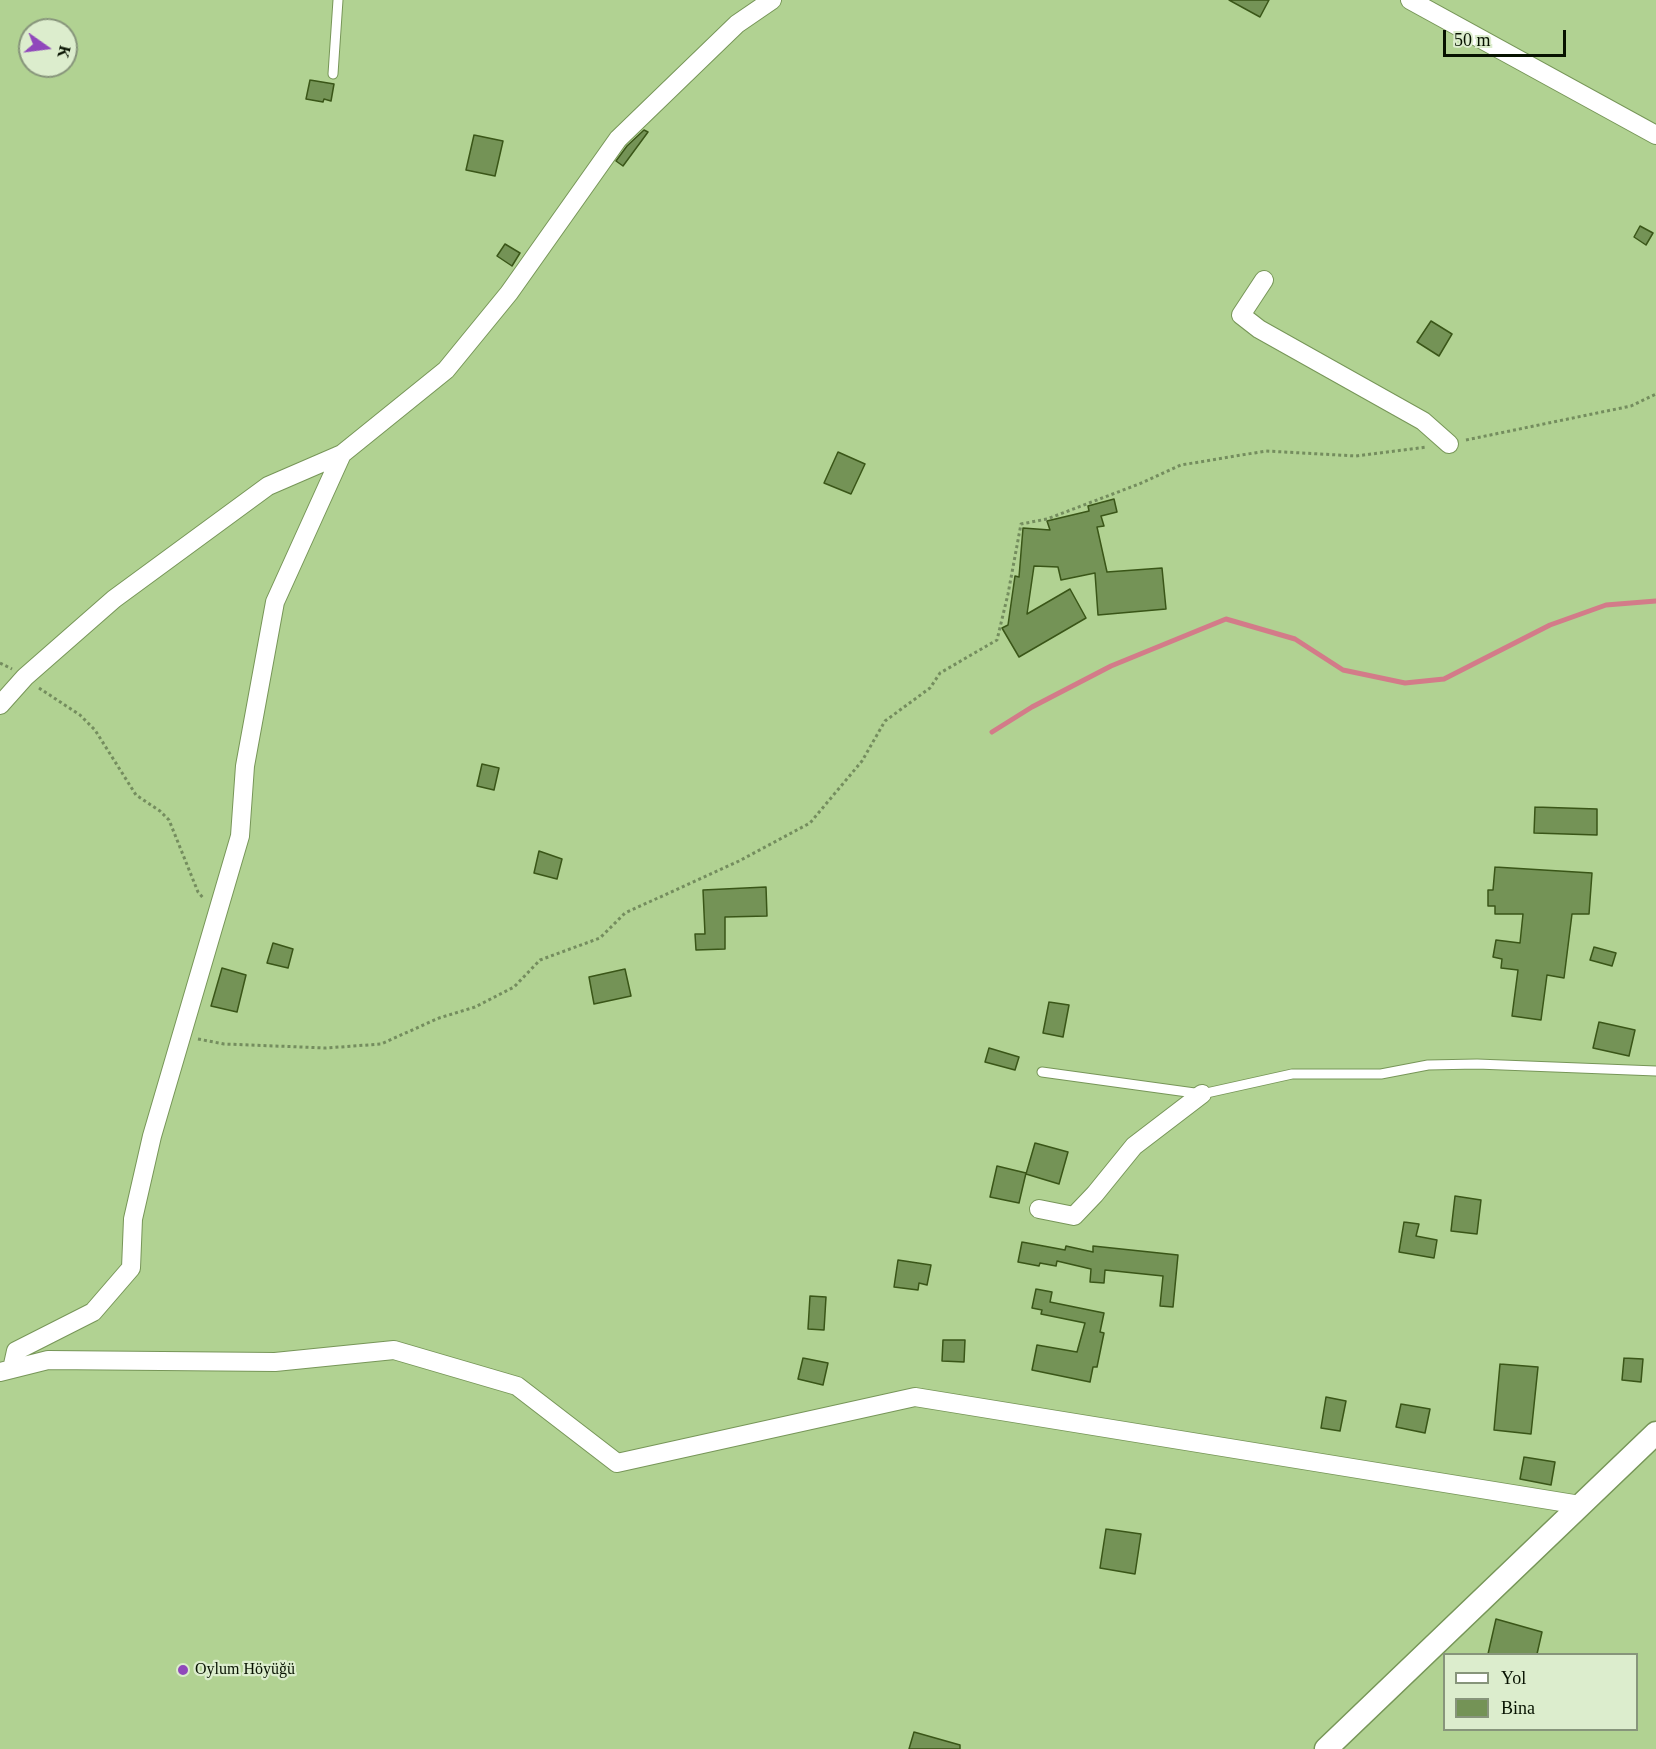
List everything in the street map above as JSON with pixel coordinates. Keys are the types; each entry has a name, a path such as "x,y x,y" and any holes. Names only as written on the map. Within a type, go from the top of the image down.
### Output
{"street":[{"path":"0,705 26,677 114,598 268,486 342,454 446,369 509,293 618,139 736,24 772,0"},
{"path":"1410,0 1656,135"},
{"path":"1264,280 1241,315 1259,329 1424,421 1449,444"},
{"path":"6,1370 16,1351 93,1312 131,1268 133,1219 152,1136 240,836 245,766 275,602 342,454"},
{"path":"1039,1209 1074,1216 1134,1146 1202,1094"},
{"path":"6,1370 48,1360 275,1362 394,1350 517,1386 617,1463 915,1397 1580,1505"},
{"path":"1326,1749 1656,1433"},
{"path":"1315,1749 1580,1505"}],"lane":[{"path":"333,74 339,0"},
{"path":"1042,1072 1202,1094 1292,1074 1381,1074 1428,1065 1477,1064 1656,1071"}],"path":[{"path":"181,1036 224,1044 326,1048 381,1044 440,1018 475,1007 514,987 540,960 600,938 625,913 739,861 810,823 862,761 885,721 930,688 940,673 997,640 1021,524 1047,519 1139,484 1180,465 1266,451 1356,456 1449,444 1631,406 1656,394"},
{"path":"26,677 95,730 136,795 169,820 198,892 218,911"}],"building":[{"path":"1229,0 1269,0 1260,17"},
{"path":"310,80 334,84 331,101 306,99"},
{"path":"644,130 648,132 623,166 616,161 627,146"},
{"path":"474,135 503,141 495,176 466,170"},
{"path":"1640,226 1653,233 1646,245 1634,237"},
{"path":"505,244 520,253 512,266 497,256"},
{"path":"1431,321 1452,334 1439,356 1417,342"},
{"path":"838,452 865,464 851,494 824,483"},
{"path":"1114,499 1117,512 1101,516 1104,526 1097,527 1107,572 1162,568 1166,609 1098,615 1095,573 1061,580 1058,567 1034,566 1027,614 1070,589 1086,618 1019,657 1002,628 1008,625 1015,576 1019,577 1023,528 1050,530 1047,521 1089,511 1088,506"},
{"path":"482,764 499,768 494,790 477,786"},
{"path":"1535,807 1597,809 1597,835 1534,833"},
{"path":"539,851 562,859 557,879 534,873"},
{"path":"1495,867 1592,873 1589,914 1572,914 1564,978 1547,975 1541,1020 1512,1016 1518,970 1501,968 1502,959 1493,957 1496,940 1520,943 1523,914 1495,914 1495,906 1488,906 1488,890 1493,890"},
{"path":"766,887 767,916 725,917 725,949 696,950 695,934 705,934 703,890"},
{"path":"273,943 293,949 288,968 267,963"},
{"path":"1594,947 1616,953 1612,966 1590,960"},
{"path":"222,968 246,975 237,1012 211,1006"},
{"path":"625,969 631,996 594,1004 589,977"},
{"path":"1049,1002 1069,1005 1063,1037 1043,1033"},
{"path":"1599,1022 1635,1030 1629,1056 1593,1048"},
{"path":"989,1048 1019,1057 1015,1070 985,1062"},
{"path":"1035,1143 1068,1152 1059,1184 1026,1174"},
{"path":"997,1166 1026,1173 1019,1203 990,1197"},
{"path":"1455,1196 1481,1200 1477,1234 1451,1231"},
{"path":"1404,1222 1419,1224 1416,1236 1437,1240 1434,1258 1399,1252"},
{"path":"1022,1242 1065,1250 1066,1246 1093,1252 1093,1246 1178,1255 1173,1307 1160,1306 1163,1276 1105,1270 1104,1283 1090,1282 1091,1269 1057,1261 1056,1266 1018,1262"},
{"path":"898,1260 931,1265 927,1285 919,1283 918,1290 894,1287"},
{"path":"1036,1289 1052,1292 1050,1302 1104,1313 1100,1332 1104,1333 1097,1367 1093,1367 1090,1382 1032,1370 1037,1345 1077,1352 1085,1323 1041,1314 1042,1310 1032,1308"},
{"path":"810,1296 826,1297 824,1330 808,1329"},
{"path":"943,1340 965,1340 964,1362 942,1361"},
{"path":"803,1358 828,1363 823,1385 798,1379"},
{"path":"1624,1358 1643,1359 1641,1382 1622,1380"},
{"path":"1500,1364 1538,1367 1531,1434 1494,1430"},
{"path":"1326,1397 1346,1401 1340,1431 1321,1428"},
{"path":"1401,1404 1430,1409 1425,1433 1396,1427"},
{"path":"1524,1457 1555,1462 1551,1485 1520,1479"},
{"path":"1106,1529 1141,1534 1135,1574 1100,1568"},
{"path":"1496,1619 1542,1632 1537,1653 1488,1653"},
{"path":"914,1732 960,1745 960,1749 909,1749"}],"waterway":[{"path":"992,732 1032,707 1111,666 1226,619 1295,639 1343,670 1405,683 1444,679 1550,625 1606,605 1656,601"}],"place":[{"name":"Oylum Höyüğü","path":"183,1670"}]}
